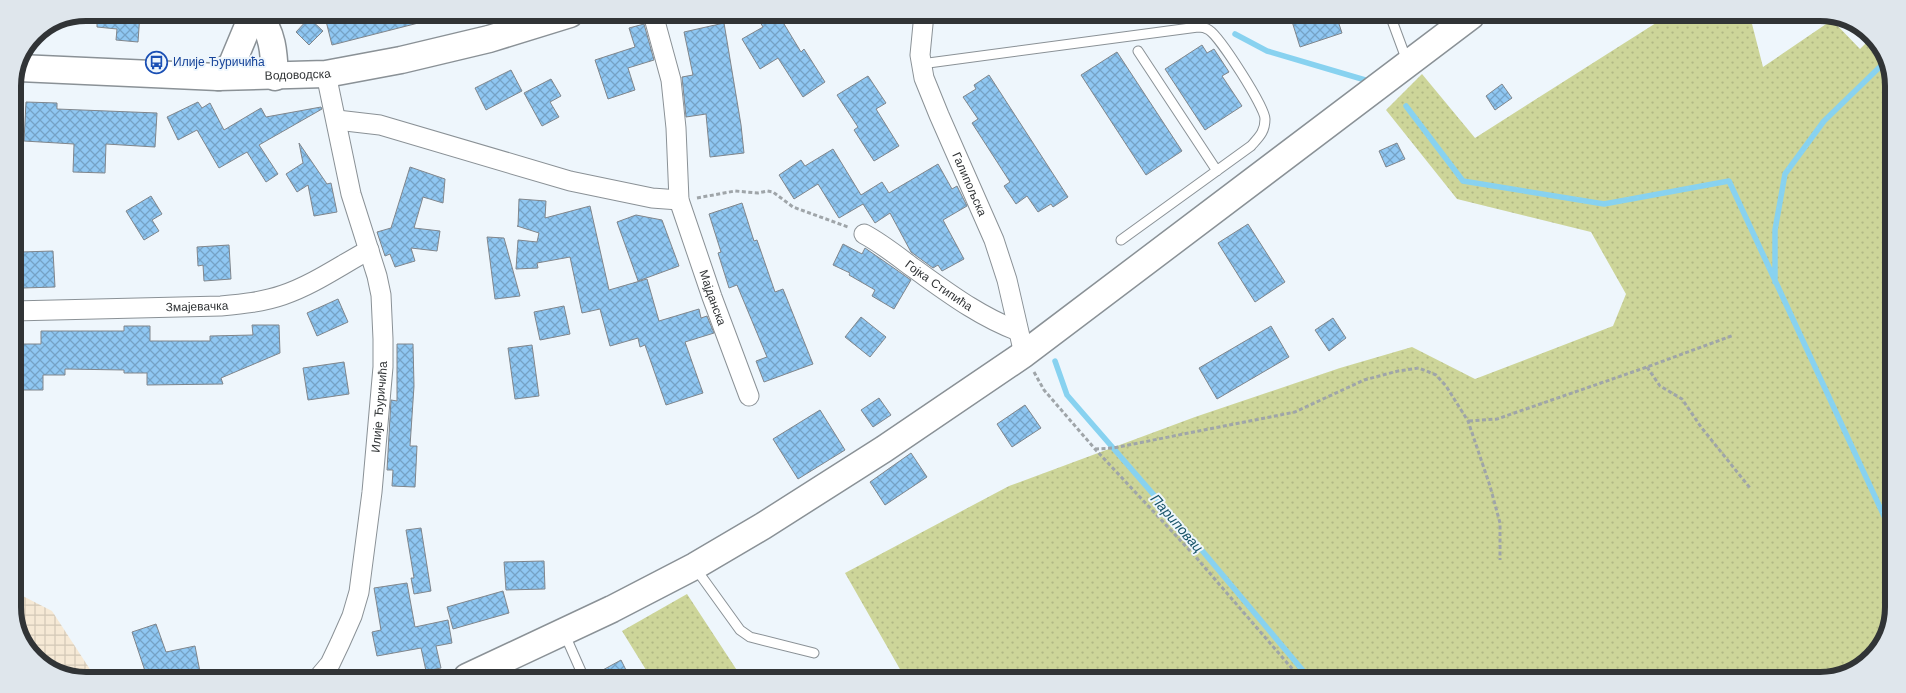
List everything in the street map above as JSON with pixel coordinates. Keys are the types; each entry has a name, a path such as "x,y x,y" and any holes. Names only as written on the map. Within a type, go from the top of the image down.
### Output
{"main road":[{"path":"218,77 227,70 236,57 250,21"},
{"path":"253,21 258,62 267,77"},
{"name":"Водоводска","path":"24,68 218,77 326,74 401,60 490,39 548,21"},
{"path":"478,672 564,632 695,566 763,526 884,449 1021,343 1464,21"}],"street":[{"path":"337,120 380,125 570,181 652,198 679,200 676,128 671,80 655,21"},
{"name":"Галипољска","path":"923,21 921,64 924,78 938,115 994,240 1007,280 1021,343"},
{"name":"Илије Ђуричића","path":"322,672 335,654 355,607 359,592 372,492 383,367 380,295 369,250 351,194 326,74"},
{"name":"Мајданска","path":"679,200 712,297 749,396"},
{"name":"Гојка Стипића","path":"864,234 970,308 999,324 1021,343"},
{"name":"Змајевачка","path":"21,311 221,306 252,302 283,295 310,283 369,250"}],"lane":[{"path":"1392,21 1408,63"},
{"path":"921,64 1198,26 1210,30 1224,47 1261,106 1265,117 1264,132 1251,146 1121,240"},
{"path":"1138,51 1216,171"},
{"path":"695,566 740,630 750,638 814,653"},
{"path":"564,632 581,672"}],"path":[{"path":"679,200 735,191 773,192 792,207 835,221 864,234"},
{"path":"1468,421 1497,419 1734,335"},
{"path":"1021,343 1044,390 1095,449 1194,554 1295,672"},
{"path":"1647,367 1660,386 1682,399 1701,428 1750,488"},
{"path":"1095,449 1113,448 1295,412 1364,380 1398,371 1419,368 1436,375 1446,386 1468,421 1490,486 1500,524 1500,560"}],"shaded area":[{"path":"21,595 52,611 92,672 65,668 43,656 25,628 21,611"}],"green space":[{"path":"1659,21 1751,21 1763,67 1829,22 1835,23 1860,49 1867,42 1880,61 1885,82 1885,607 1881,628 1866,653 1856,661 1841,668 1820,672 902,672 845,573 1009,486 1195,417 1340,368 1412,347 1475,379 1613,326 1626,294 1591,232 1457,199 1386,110 1422,74 1475,138"},
{"path":"687,594 738,672 647,672 622,631"}],"building":[{"path":"97,21 139,21 138,42 116,40 117,29 97,27"},
{"path":"306,21 312,21 323,31 309,45 296,32"},
{"path":"326,21 426,21 332,45"},
{"path":"759,21 782,21 801,52 804,49 825,82 803,97 778,58 760,69 742,39 763,27"},
{"path":"1292,21 1338,21 1342,33 1300,47"},
{"path":"724,23 744,153 710,157 706,114 686,117 682,77 693,75 684,32"},
{"path":"644,24 654,60 628,68 635,90 608,99 595,60 635,47 629,28"},
{"path":"1202,45 1207,53 1214,49 1229,72 1222,76 1242,106 1205,130 1165,69"},
{"path":"1117,52 1182,151 1146,175 1081,75"},
{"path":"511,70 522,91 486,110 475,88"},
{"path":"989,75 1068,197 1053,207 1051,204 1038,212 1027,196 1016,204 1004,186 1010,182 972,123 978,119 963,97 976,89 974,85"},
{"path":"868,76 886,103 876,109 899,146 874,161 854,130 858,127 837,95"},
{"path":"551,79 561,96 550,102 559,117 542,126 524,93"},
{"path":"1502,84 1512,98 1495,110 1486,96"},
{"path":"26,102 57,103 57,109 157,113 155,147 106,144 105,173 73,172 74,144 24,141"},
{"path":"198,102 202,108 210,103 224,130 261,108 266,117 321,107 322,109 259,145 278,174 266,182 247,152 219,168 197,130 178,140 167,117"},
{"path":"299,143 327,184 331,183 337,212 314,216 308,185 297,192 286,174 303,163"},
{"path":"1397,143 1405,159 1386,167 1379,151"},
{"path":"833,149 861,195 882,182 889,193 938,164 952,189 957,186 967,206 943,220 964,259 942,271 938,265 933,268 911,252 890,213 875,223 863,204 839,218 818,184 794,199 779,175 801,160 805,166"},
{"path":"410,167 445,179 443,203 423,197 414,228 440,231 437,251 411,248 415,261 395,267 390,254 385,256 377,232 391,228"},
{"path":"151,196 162,214 152,220 159,231 144,240 126,211"},
{"path":"519,199 546,201 545,218 590,206 609,290 647,279 659,321 699,309 701,318 707,316 714,333 685,342 703,393 666,405 645,345 640,347 638,338 610,346 600,309 582,313 570,257 537,263 538,268 516,269 518,240 537,242 539,233 517,226"},
{"path":"742,203 754,241 757,240 775,292 783,289 813,364 764,382 756,361 767,357 737,285 729,288 718,253 721,252 709,214"},
{"path":"636,215 662,220 679,266 638,281 617,222"},
{"path":"1248,224 1285,282 1255,302 1218,243"},
{"path":"487,237 504,238 520,296 495,299"},
{"path":"843,244 862,254 865,248 911,280 894,309 872,296 875,290 849,275 850,273 833,265"},
{"path":"229,245 231,279 204,281 203,265 198,266 197,247"},
{"path":"53,251 55,287 23,288 21,252"},
{"path":"338,299 348,322 317,336 307,313"},
{"path":"564,306 570,334 540,340 534,312"},
{"path":"861,317 886,337 870,357 845,337"},
{"path":"1333,318 1346,338 1329,351 1315,330"},
{"path":"252,325 279,325 280,353 221,378 223,384 147,385 147,373 124,373 124,370 65,369 65,375 43,375 43,390 21,390 21,344 41,344 41,331 124,331 124,326 150,326 150,341 210,341 210,336 253,335"},
{"path":"1271,326 1289,357 1217,399 1199,368"},
{"path":"397,344 413,344 414,386 410,446 417,446 415,487 392,486 393,470 387,470 391,400 397,401"},
{"path":"532,345 539,396 515,399 508,348"},
{"path":"344,362 349,394 308,400 303,368"},
{"path":"879,398 891,415 873,427 861,410"},
{"path":"1025,405 1041,428 1012,447 997,424"},
{"path":"820,410 845,450 798,479 773,439"},
{"path":"911,453 927,477 885,505 870,482"},
{"path":"421,528 431,591 414,594 411,578 414,578 406,530"},
{"path":"544,561 545,589 506,590 504,562"},
{"path":"407,583 415,627 448,620 452,643 436,646 441,668 426,671 421,648 377,656 372,632 381,630 374,588"},
{"path":"503,591 509,613 453,629 447,607"},
{"path":"156,624 166,652 195,646 200,672 145,672 132,632"},
{"path":"621,660 627,672 599,672"}],"waterway":[{"path":"1235,34 1267,51 1372,82"},
{"path":"1775,282 1775,230 1785,174 1824,121 1882,65"},
{"path":"1406,106 1463,181 1604,204 1729,181 1885,518"},
{"name":"Париповац","path":"1055,361 1067,395 1200,548 1304,672"}],"place":[{"name":"Илије Ђуричића","path":"157,62"}]}
